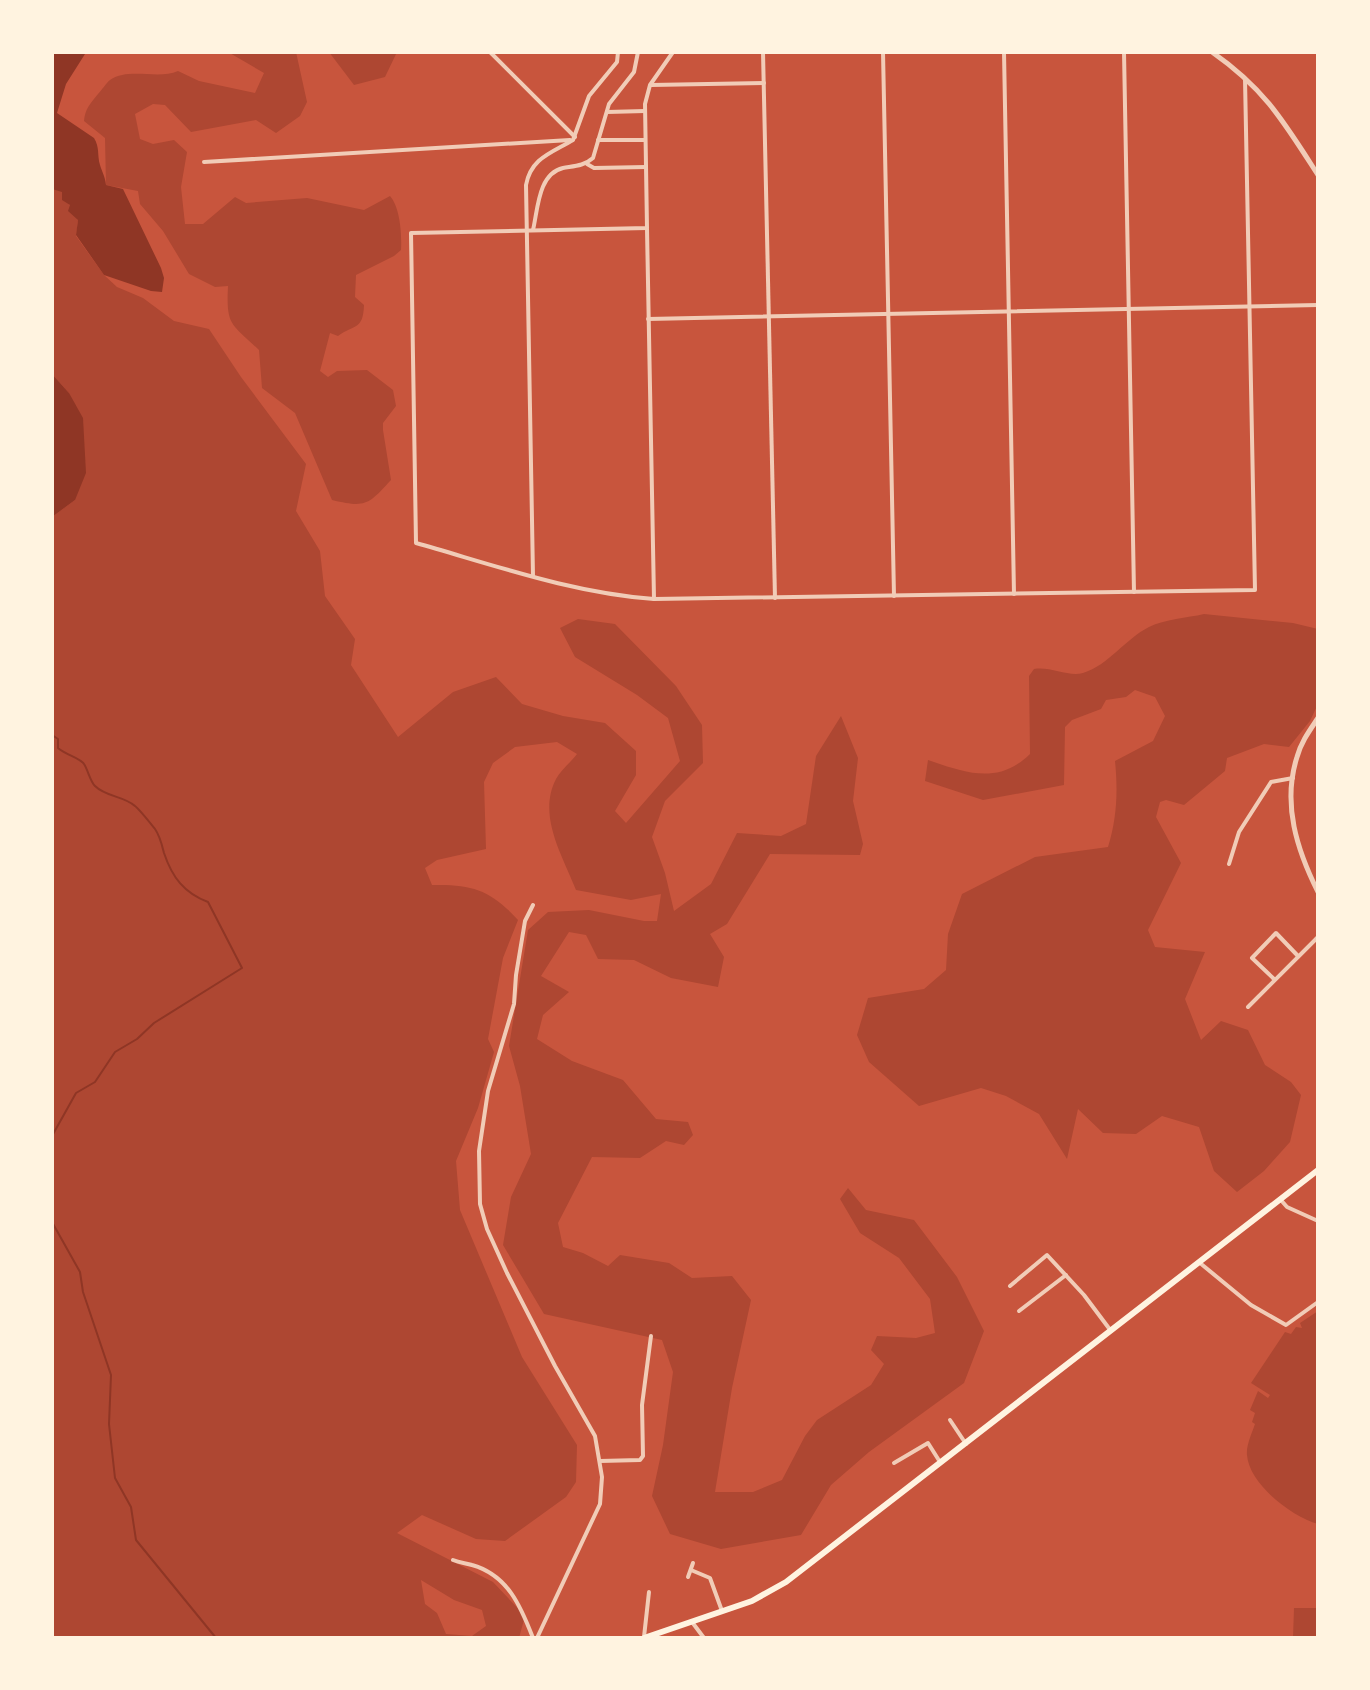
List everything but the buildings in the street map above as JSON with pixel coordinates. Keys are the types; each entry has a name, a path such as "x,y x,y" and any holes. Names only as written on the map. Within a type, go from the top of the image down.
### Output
{"highway":[{"path":"644,1638 752,1601 786,1582 1318,1170"}],"street":[{"path":"490,52 574,139"},
{"path":"533,576 526,185 531,168 546,154 574,139 589,96 617,62 618,52"},
{"path":"533,230 543,184 550,174 558,169 587,164 593,158 609,104 634,72 638,52"},
{"path":"654,599 645,111 650,85 673,52"},
{"path":"763,52 775,598"},
{"path":"883,52 894,596"},
{"path":"1004,52 1014,594"},
{"path":"1124,52 1134,592"},
{"path":"1212,52 1245,76 1270,102 1318,175"},
{"path":"647,228 411,233 416,543 607,594 654,599 1255,590 1245,76"},
{"path":"650,85 764,83"},
{"path":"606,112 645,111"},
{"path":"204,162 574,139"},
{"path":"598,140 645,140"},
{"path":"587,164 594,168 646,167"},
{"path":"648,319 1318,305"},
{"path":"1318,718 1300,749 1293,778 1294,835 1318,892"},
{"path":"1229,864 1239,832 1271,782 1293,778"},
{"path":"533,905 525,921 514,1004 488,1091 479,1151 480,1204 487,1229 507,1273 591,1427 602,1477 600,1504 535,1638"},
{"path":"1274,979 1252,958 1276,933 1298,956"},
{"path":"1248,1007 1318,937"},
{"path":"1280,1199 1287,1207 1318,1221"},
{"path":"1010,1286 1047,1255 1084,1295 1111,1331"},
{"path":"1200,1263 1251,1305 1286,1325 1318,1302"},
{"path":"1019,1311 1066,1275"},
{"path":"600,1461 640,1460 643,1456 642,1405 651,1336"},
{"path":"950,1420 966,1444"},
{"path":"894,1463 928,1443 941,1463"},
{"path":"453,1560 473,1565 503,1583 520,1604 535,1638"},
{"path":"688,1577 693,1563"},
{"path":"691,1570 710,1578 722,1611"},
{"path":"644,1638 649,1592"},
{"path":"692,1622 704,1638"}],"shaded area":[{"path":"52,52 96,52 85,54 66,84 57,113 94,138 106,185 123,189 161,268 164,278 162,292 104,275 76,235 78,220 68,211 70,205 62,200 62,192 52,189"},
{"path":"228,52 296,52 307,102 300,116 276,133 256,120 191,132 165,105 153,104 135,114 140,139 153,144 174,140 187,152 181,187 185,224 203,224 235,197 246,203 307,198 364,210 390,196 396,207 401,229 401,250 356,275 355,297 364,305 362,319 357,326 338,336 330,333 320,371 328,377 337,371 367,370 393,390 396,406 383,423 391,480 377,495 360,504 332,500 295,413 262,388 259,350 232,323 228,309 228,286 215,287 189,274 163,231 140,204 138,191 106,185 105,138 84,121 88,107 107,83 126,74 178,71 199,81 255,93 264,73"},
{"path":"329,52 397,52 385,77 354,85"},
{"path":"52,189 62,191 78,220 76,236 104,275 117,287 143,298 174,321 209,329 306,464 296,511 320,551 325,596 355,639 351,665 398,737 453,692 496,677 522,704 563,716 605,723 636,751 636,775 615,811 626,823 680,761 668,718 575,657 560,628 578,619 615,624 676,686 702,725 703,763 665,801 652,837 674,911 711,884 737,833 781,836 806,824 816,756 841,716 858,758 853,801 863,844 860,855 770,854 727,924 710,934 724,957 718,987 671,978 634,960 598,959 586,935 569,932 541,976 569,992 543,1015 537,1039 572,1061 623,1080 656,1119 688,1122 693,1135 684,1145 666,1141 640,1158 592,1157 558,1223 563,1247 608,1266 620,1255 669,1263 692,1278 732,1276 751,1300 732,1388 715,1492 753,1492 782,1480 817,1420 871,1385 884,1364 871,1350 877,1336 916,1338 935,1333 930,1299 899,1258 860,1233 840,1199 848,1188 866,1210 914,1220 957,1277 984,1331 964,1383 869,1452 831,1485 801,1535 721,1549 670,1534 652,1496 673,1372 662,1340 544,1314 503,1245 511,1197 531,1154 520,1086 509,1046 528,930 548,912 589,910 657,921 661,894 631,900 576,890 554,836 549,807 556,779 577,754 557,742 515,747 493,763 484,782 486,849 437,860 425,868 432,885 480,891 499,902 518,920 503,958 488,1039 494,1052 478,1108 456,1161 460,1210 522,1357 577,1445 576,1482 566,1497 505,1541 476,1539 422,1515 397,1533 493,1582 525,1616 519,1638 52,1638 52,517 75,500 69,393 52,374","holes":["421,1580 454,1600 482,1610 486,1626 472,1636 446,1634 437,1613 425,1604"]},
{"path":"52,374 69,393 83,418 86,473 75,500 52,517"},
{"path":"1204,614 1293,623 1318,629 1318,704 1310,721 1289,747 1264,744 1227,758 1225,771 1184,805 1166,800 1160,802 1156,817 1181,863 1148,930 1155,947 1205,952 1185,999 1201,1040 1221,1021 1248,1030 1265,1065 1291,1082 1301,1095 1290,1142 1264,1171 1237,1192 1214,1171 1199,1127 1162,1116 1136,1134 1103,1133 1078,1109 1067,1159 1039,1114 1006,1096 981,1088 919,1106 869,1062 857,1035 868,998 924,989 946,970 948,934 962,894 1035,857 1108,847 1116,804 1115,761 1153,741 1165,716 1155,697 1135,690 1126,697 1106,700 1101,709 1072,720 1065,727 1064,785 983,800 925,781 928,760 981,774 1006,770 1018,764 1030,754 1029,676 1034,669 1083,673 1101,664 1149,627"},
{"path":"1318,1311 1318,1524 1285,1507 1263,1488 1250,1466 1247,1451 1255,1424 1252,1422 1255,1413 1250,1410 1258,1391 1268,1398 1270,1395 1251,1383 1285,1332 1291,1334 1296,1327 1302,1328 1300,1323"},
{"path":"1294,1608 1318,1608 1318,1638 1293,1638"}],"waterway":[{"path":"52,735 58,739 58,748 84,764 95,786 131,803 155,829 175,877 192,894 208,902 242,968 154,1023 137,1039 115,1052 95,1082 76,1093 52,1136"},
{"path":"52,1222 80,1272 83,1292 111,1375 109,1424 115,1478 131,1507 136,1540 216,1638"}]}
